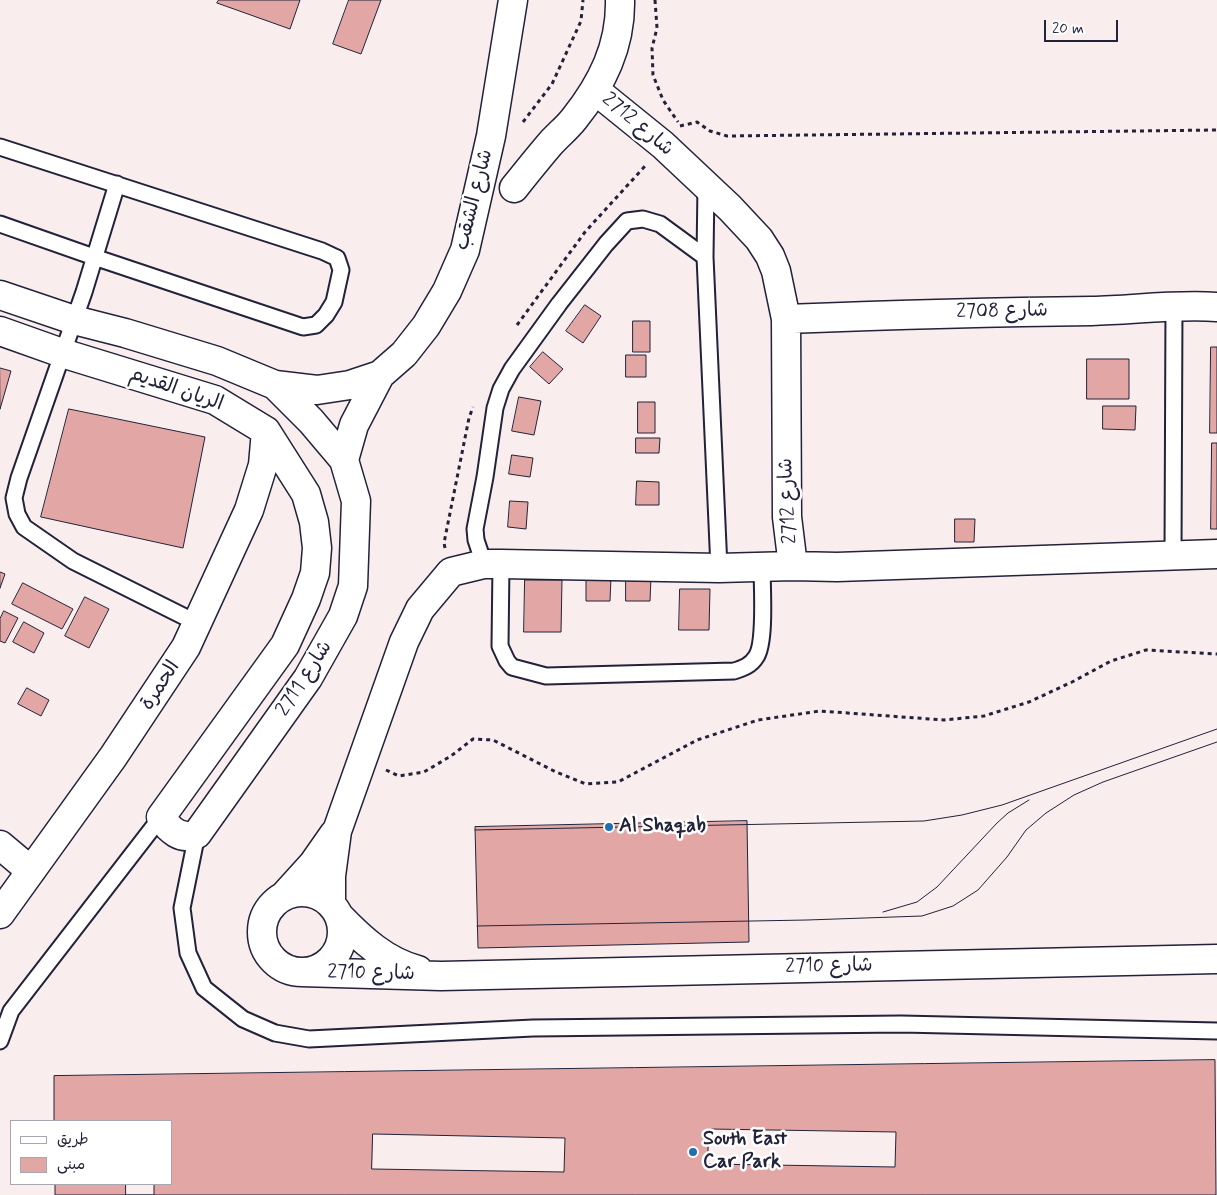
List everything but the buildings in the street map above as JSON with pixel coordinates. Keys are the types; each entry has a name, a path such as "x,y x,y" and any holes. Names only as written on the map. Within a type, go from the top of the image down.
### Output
{"street":[{"name":"شارع الشقب","path":"344,460 354,425 380,375 404,354 426,326 447,291 465,250 491,136 513,0"},
{"path":"514,188 552,142 574,120 595,90 616,42 620,0"},
{"name":"شارع 2712","path":"595,90 663,145 730,208 759,239 770,256 776,271 786,319 786,517 793,566 847,567 1217,554"},
{"name":"الريان القديم","path":"0,295 74,320 125,333 217,361 275,385 311,421 344,460"},
{"name":"شارع 2708","path":"786,319 1114,310 1174,306 1217,308"},
{"name":"الريان القديم","path":"0,331 62,353 215,400 266,431 306,494 314,522 317,548 315,573 306,599 285,645 161,817"},
{"name":"شارع الشقب","path":"275,385 317,390 350,385 380,375"},
{"name":"الحمرة","path":"0,914 113,757 186,647 249,510 263,465 266,431"},
{"name":"شارع 2711","path":"197,834 308,678 344,616 353,586 356,501 344,460"},
{"path":"337,831 313,864 284,896 272,905 265,918 262,933 265,948 274,961 286,969 301,972 317,969 330,961 339,947 342,932 335,910 331,876 337,831 404,642 420,609 451,572 493,564 719,568 793,566"},
{"path":"161,817 167,827 173,832 185,837 197,834"},
{"path":"0,845 31,871"},
{"path":"284,896 300,892 316,894 335,910"},
{"name":"شارع 2710","path":"335,910 360,938 385,955 412,968 441,976"},
{"name":"شارع 2710","path":"301,972 441,976 1217,959"}],"lane":[{"path":"0,147 322,251 338,258 341,270 334,302 326,315 316,325 303,327 0,224"},
{"path":"117,184 74,320 19,478 14,498 17,514 24,526 73,561 196,623"},
{"path":"706,186 705,258 719,568"},
{"path":"705,258 660,224 643,218 627,221 588,266 512,369 501,389 495,408 475,529 476,540 493,564 500,646 507,662 512,667 546,676 734,671 748,666 758,655 762,630 762,567"},
{"path":"1173,555 1174,306"},
{"path":"0,1041 10,1011 161,817"},
{"path":"197,834 182,908 188,953 204,988 243,1019 275,1032 309,1039 533,1028 901,1024 1217,1031"}],"path":[{"path":"523,122 552,84 581,21 583,0"},
{"path":"655,0 657,28 652,48 653,75 663,100 681,125"}],"tram line":[{"path":"475,830 924,821 962,815 1002,805 1217,729"},
{"path":"477,926 922,916 953,906 978,890 1007,857 1026,830 1046,813 1074,795 1103,782 1217,742"},
{"path":"883,912 917,902 937,887 997,823 1008,813 1029,800"}],"place":[{"name":"Al Shaqab","path":"609,827"},
{"name":"South East Car Park","path":"693,1152"}]}
